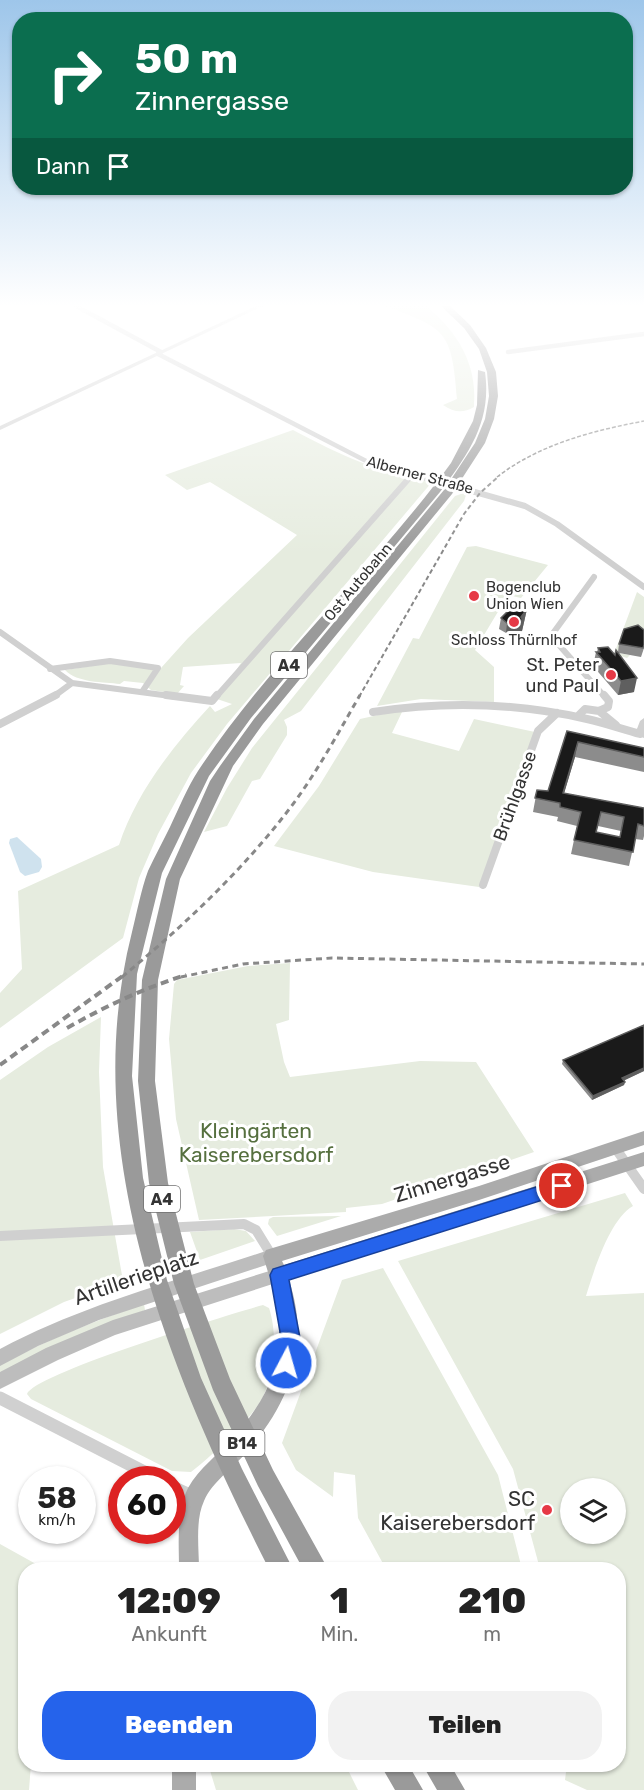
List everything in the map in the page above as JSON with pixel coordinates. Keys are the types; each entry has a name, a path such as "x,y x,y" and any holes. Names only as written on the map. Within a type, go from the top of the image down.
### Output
{"highway":[{"name":"Ost Autobahn","path":"311,1560 250,1449 207,1351 176,1258 156,1176 147,1102 145,1045 150,971 162,910 192,827 218,778 248,735 442,491 449,472 473,435 480,414 483,388"},
{"name":"Ost Autobahn","path":"277,1562 226,1463 183,1361 151,1264 134,1181 124,1106 123,1033 130,970 143,909 162,854 202,776 233,731 442,491 461,476 476,454 491,418 493,388"},
{"path":"398,1772 410,1790"},
{"path":"440,1772 452,1790"}],"main road":[{"name":"Zinnergasse","path":"275,1265 644,1138"},
{"path":"0,1381 52,1354 113,1328 275,1265 628,1166 644,1159"},
{"name":"Artillerieplatz","path":"0,1358 26,1342 134,1298 216,1275 275,1265"},
{"name":"B14","path":"194,1497 262,1420 282,1382 291,1343 275,1265"},
{"path":"189,1562 194,1497"},
{"path":"184,1772 184,1790"}],"street":[{"path":"0,428 86,388"},
{"name":"Alberner Straße","path":"225,388 354,456 412,475 487,493 525,506 558,524 644,587"},
{"path":"0,632 72,683 212,701 412,475"},
{"path":"594,577 551,636 582,668 609,701 608,707 600,711"},
{"path":"50,669 110,661 158,668 142,692"},
{"path":"0,724 62,692 72,683"},
{"path":"373,712 438,705 531,708 578,716 642,734 644,721"},
{"path":"578,716 585,709 600,711 618,727"},
{"name":"Brühlgasse","path":"483,885 538,731 557,713"},
{"path":"616,1149 644,1189"},
{"path":"0,1236 244,1224 256,1230 275,1265"},
{"path":"0,1398 133,1466"},
{"path":"186,1493 194,1497"}],"green space":[{"path":"456,388 474,388 474,407 466,411 458,411 443,405 457,399"},
{"path":"293,430 360,462 432,482 227,724 191,773 158,834 139,878 123,938 0,1028 0,993 22,969 18,891 119,845 135,807 169,754 210,706 215,712 232,704 217,699 241,663 183,667 180,685 184,686 177,694 151,690 143,683 124,681 120,684 83,680 65,670 111,663 161,668 188,638 297,535 210,482 187,490 165,475"},
{"path":"467,492 464,501 301,711 284,720 287,735 260,779 252,781 227,826 204,832 227,788 252,748 455,496"},
{"path":"476,546 548,565 521,598 508,595 475,650 494,667 494,702 421,699 377,706 413,638 419,639 467,547"},
{"path":"637,592 644,597 644,644 618,653 630,655 627,658 614,654"},
{"path":"402,712 392,733 459,751 474,719 535,732 479,887 373,872 274,846 319,786 360,719"},
{"name":"Kleingärten Kaiserebersdorf","path":"290,963 289,1020 276,1024 284,1062 290,1077 420,1061 476,1062 534,1152 382,1204 346,1208 346,1212 199,1220 176,1119 169,1039 174,984 177,980 248,966"},
{"path":"101,1017 99,1072 103,1167 123,1281 64,1302 0,1334 0,1080 48,1047"},
{"name":"SC Kaiserebersdorf","path":"625,1193 633,1206 617,1222 610,1233 586,1296 644,1293 644,1790 587,1790 565,1780 566,1772 626,1772 626,1562 538,1562 513,1469 398,1261"},
{"path":"341,1216 277,1236 268,1224 269,1219 273,1217"},
{"path":"234,1229 246,1231 255,1241 200,1260 190,1232"},
{"path":"383,1268 498,1475 520,1562 382,1562 358,1518 355,1475 334,1472 333,1497 296,1470 282,1443 342,1280"},
{"path":"144,1304 145,1310 0,1373 0,1365 35,1347"},
{"path":"263,1305 269,1308 274,1330 272,1369 260,1402 237,1430 191,1472 186,1472 186,1466 162,1466 31,1399 27,1394 38,1385 63,1372"},
{"path":"0,1544 32,1562 18,1562 18,1772 30,1772 29,1790 0,1790"},
{"path":"210,1772 349,1772 358,1790 216,1790"}],"water":[{"path":"17,837 41,859 42,867 39,872 25,876 20,872 9,843 10,839"}],"building":[{"path":"519,600 527,609 521,617 523,620 507,623 501,618"},
{"path":"638,625 644,630 643,648 619,644 624,629"},
{"path":"608,647 615,655 616,650 637,678 621,681 596,652 600,652 598,648"},
{"path":"567,731 644,748 644,757 578,742 563,793 644,808 644,826 638,824 633,852 574,840 581,812 560,807 560,803 535,798 537,790 548,791","holes":["601,812 624,817 620,837 596,832"]},
{"path":"644,1025 644,1068 622,1078 625,1082 593,1096 563,1060"}],"railway":[{"path":"497,477 531,456 567,440 644,421"},
{"path":"359,697 464,514 480,493 499,476"},
{"path":"122,977 209,899 269,835 307,784 360,695"},
{"path":"181,977 243,964 332,958 644,964"},
{"path":"0,1065 124,975"},
{"path":"67,1028 125,998 186,975"}],"place":[{"name":"Bogenclub Union Wien","path":"474,596"},
{"name":"Schloss Thürnlhof","path":"514,622"},
{"name":"St. Peter und Paul","path":"611,675"},
{"name":"SC Kaiserebersdorf","path":"547,1510"}],"route":[{"path":"286,1363 291,1343 279,1275 562,1186"}]}
